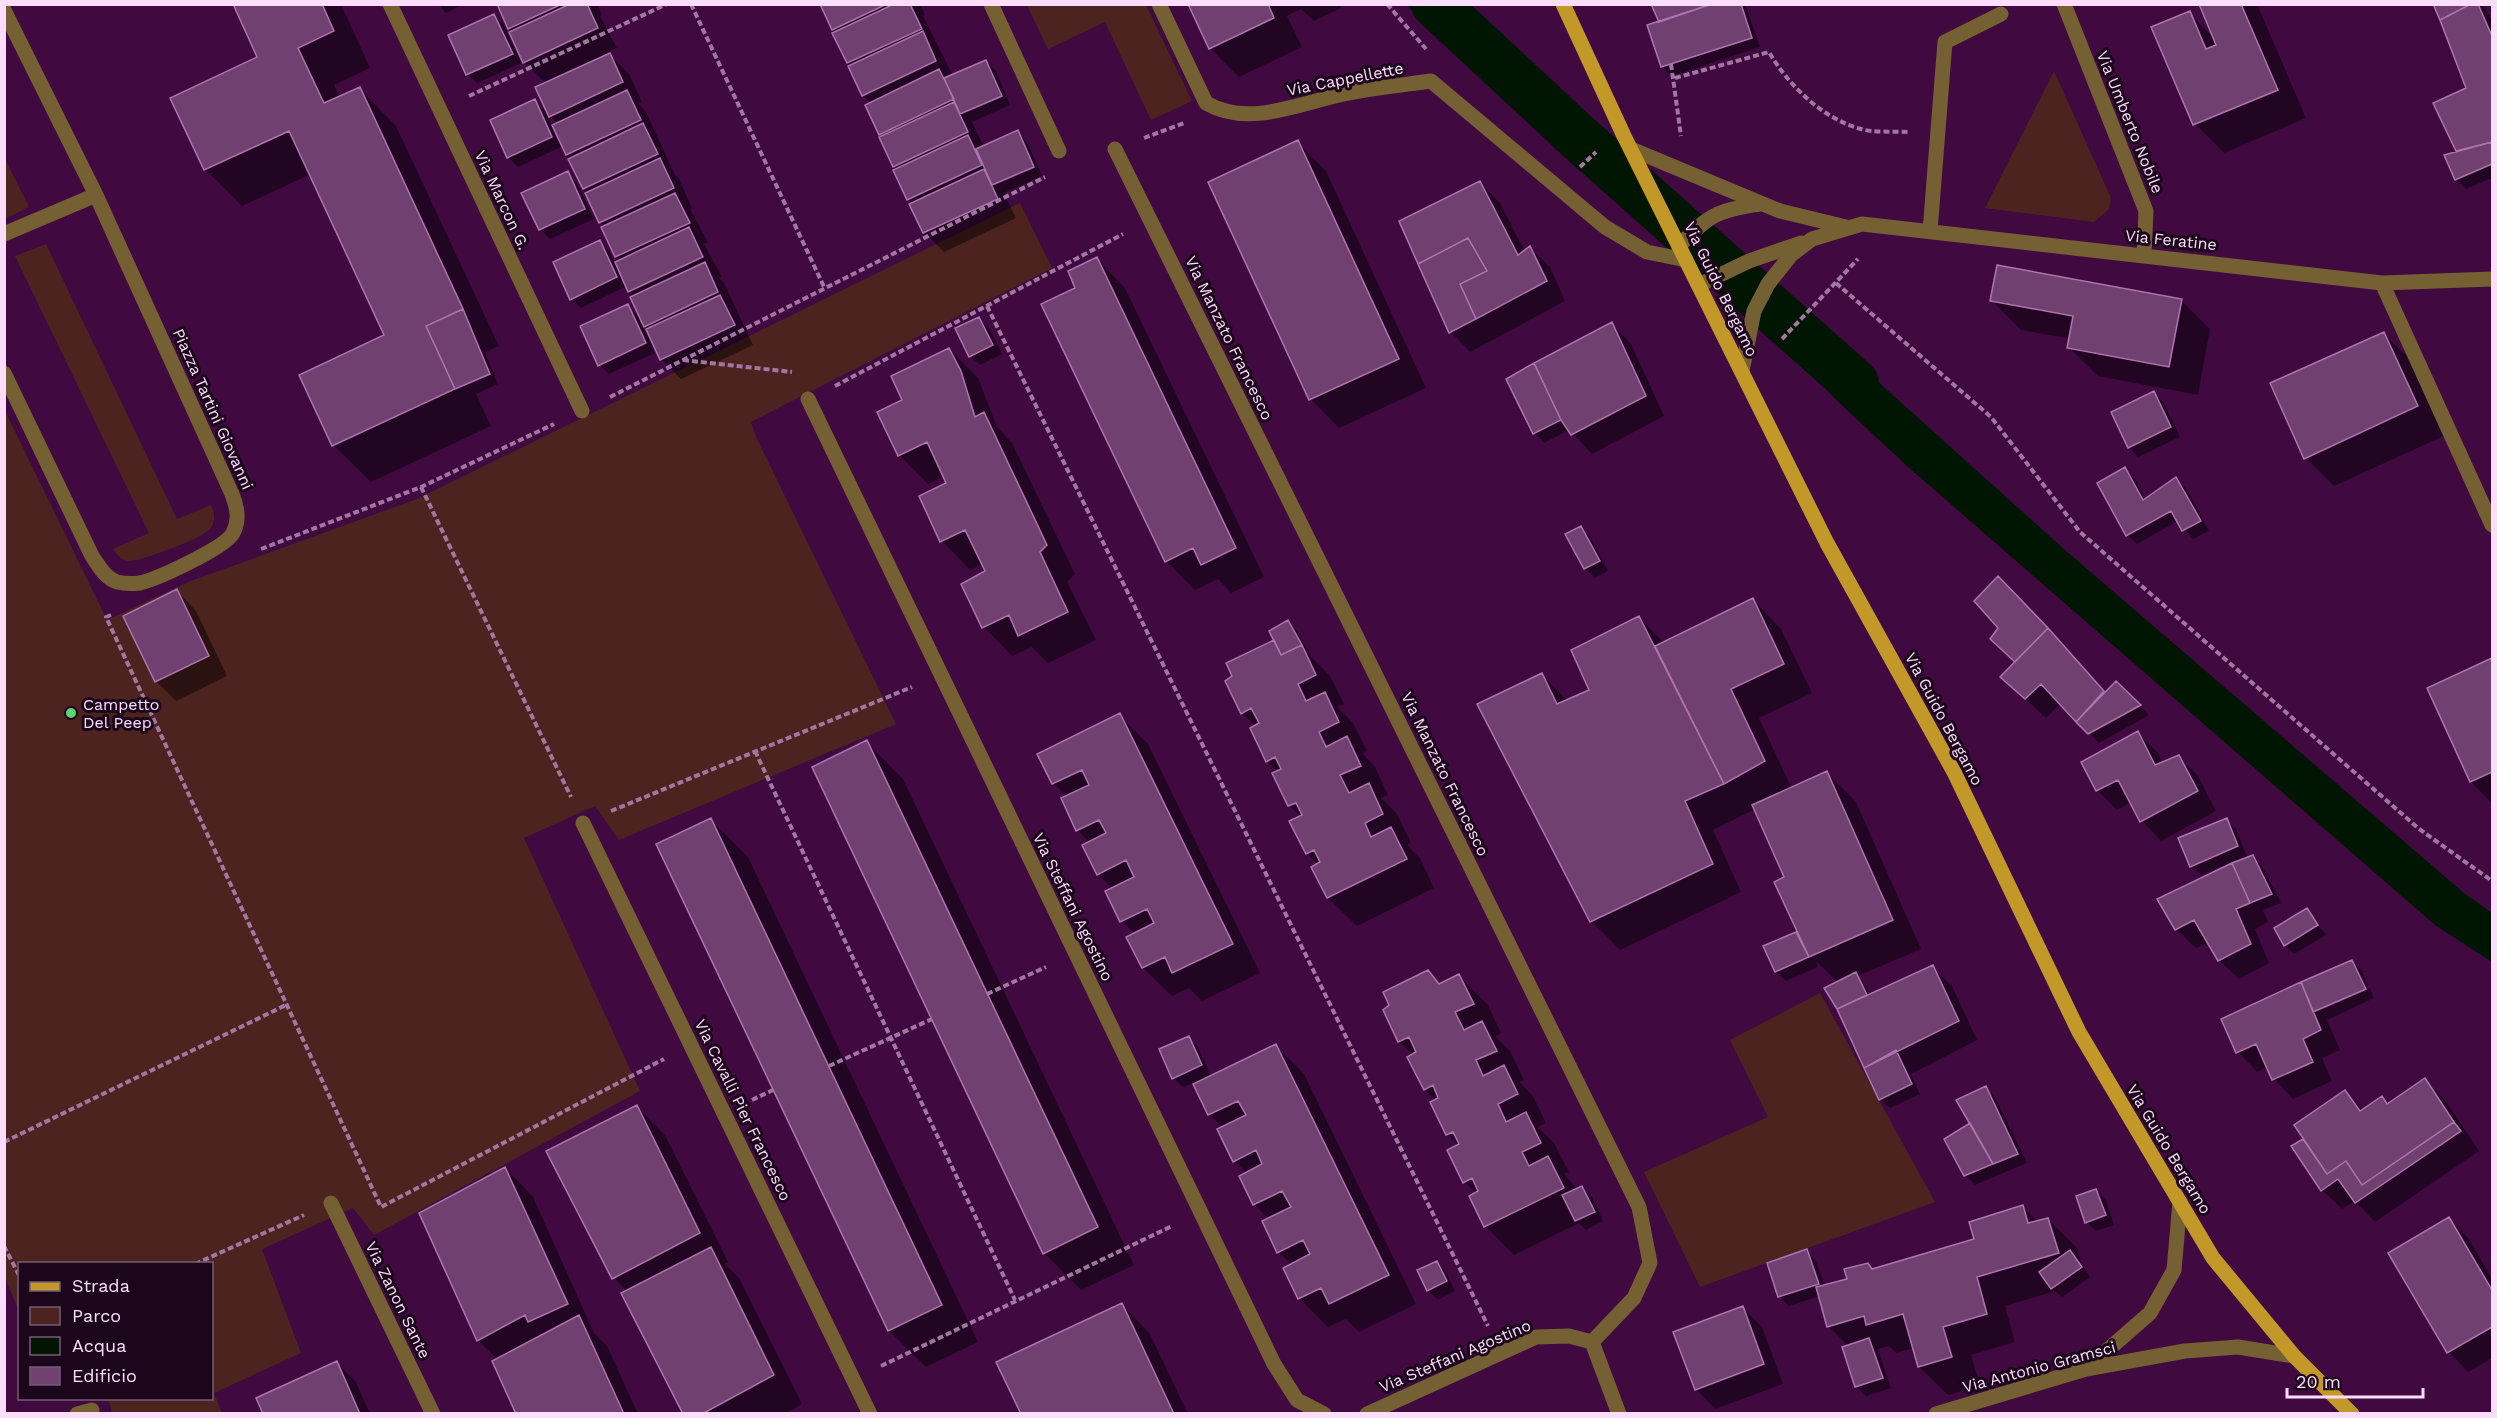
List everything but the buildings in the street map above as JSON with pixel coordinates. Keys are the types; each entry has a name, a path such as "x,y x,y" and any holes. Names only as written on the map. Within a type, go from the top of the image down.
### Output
{"main road":[{"name":"Via Guido Bergamo","path":"1563,4 1631,149 1827,543 1954,772 2079,1032 2213,1258 2294,1356 2352,1413"}],"street":[{"name":"Via Marcon G.","path":"390,4 582,411"},
{"path":"991,4 1059,152"},
{"path":"1159,4 1213,106"},
{"name":"Via Umberto Nobile","path":"2064,4 2146,211 2144,255"},
{"name":"Piazza Tartini Giovanni","path":"4,10 96,195 232,494 237,507 238,522 232,535 218,546 142,582 128,584 115,581 103,573 92,556 4,373"},
{"path":"1929,231 1945,42 2001,14"},
{"path":"1431,81 1605,227 1647,252 1686,261"},
{"name":"Via Cappellette","path":"1213,106 1241,114 1271,112 1346,93 1431,81"},
{"name":"Via Manzato Francesco","path":"1115,149 1640,1207 1650,1263 1634,1298 1592,1342"},
{"path":"1631,149 1780,211 1846,227"},
{"path":"4,234 96,195"},
{"path":"1679,246 1704,219 1727,208 1762,203"},
{"name":"Via Feratine","path":"1846,227 1862,224 2382,283 2493,279"},
{"path":"1699,285 1749,261 1846,227"},
{"path":"1742,372 1755,311 1768,284 1791,255 1812,239"},
{"path":"2382,283 2493,525"},
{"name":"Via Steffani Agostino","path":"808,399 1274,1364 1297,1400 1324,1413"},
{"name":"Via Cavalli Pier Francesco","path":"583,823 870,1413"},
{"path":"2086,1369 2150,1313 2174,1270 2180,1202"},
{"name":"Via Zanon Sante","path":"331,1203 433,1413"},
{"name":"Via Steffani Agostino","path":"1368,1413 1536,1337 1569,1336 1592,1342"},
{"path":"1592,1342 1619,1413"},
{"name":"Via Antonio Gramsci","path":"1936,1413 2086,1369 2185,1351 2238,1347 2294,1356"}],"path":[{"path":"469,96 667,4"},
{"path":"691,4 825,289"},
{"path":"1388,4 1436,60 1431,81"},
{"path":"1675,78 1769,52 1781,72 1820,109 1861,129 1938,133"},
{"path":"1671,64 1675,78 1681,137"},
{"path":"1115,149 1213,106"},
{"path":"256,551 421,487 582,411 1055,172"},
{"path":"808,399 1150,220"},
{"path":"1860,249 1859,258 1836,283 1991,417 2080,532 2418,828 2493,881"},
{"path":"987,306 1501,1353"},
{"path":"682,360 799,373"},
{"path":"421,487 583,823 941,674"},
{"path":"116,612 105,617 381,1207 691,1045"},
{"path":"755,751 1015,1300"},
{"path":"987,994 1076,954"},
{"path":"4,1142 286,1005"},
{"path":"829,1066 932,1019"},
{"path":"197,1262 370,1185"},
{"path":"854,1380 1015,1300 1200,1213"},
{"path":"4,1246 18,1273"}],"green space":[{"path":"1027,5 1146,5 1192,101 1151,120 1105,22 1048,49"},
{"path":"2054,71 2111,198 2109,209 2094,222 1985,208"},
{"path":"4,157 29,207 5,219 4,219"},
{"path":"1020,203 1052,268 751,422 757,439 896,724 619,840 595,806 524,838 640,1091 374,1235 353,1208 262,1249 301,1353 214,1393 222,1413 112,1413 109,1400 213,1400 213,1262 18,1262 18,1309 5,1278 4,409 107,620 191,581 417,499"},
{"path":"46,244 177,519 211,505 214,522 211,528 202,535 168,550 133,561 122,559 113,549 149,533 15,256"},
{"path":"1820,993 1935,1202 1700,1287 1644,1172 1768,1117 1730,1040"}],"water":[{"path":"1406,5 1466,5 1591,124 1569,149"},
{"path":"1816,326 2065,550 2464,893 2492,913 2492,962 2435,925 1908,467 1833,397 1796,354"}],"waterway":[{"path":"1435,4 1577,136 1855,383"}],"place":[{"name":"Campetto Del Peep","path":"71,713"}]}
